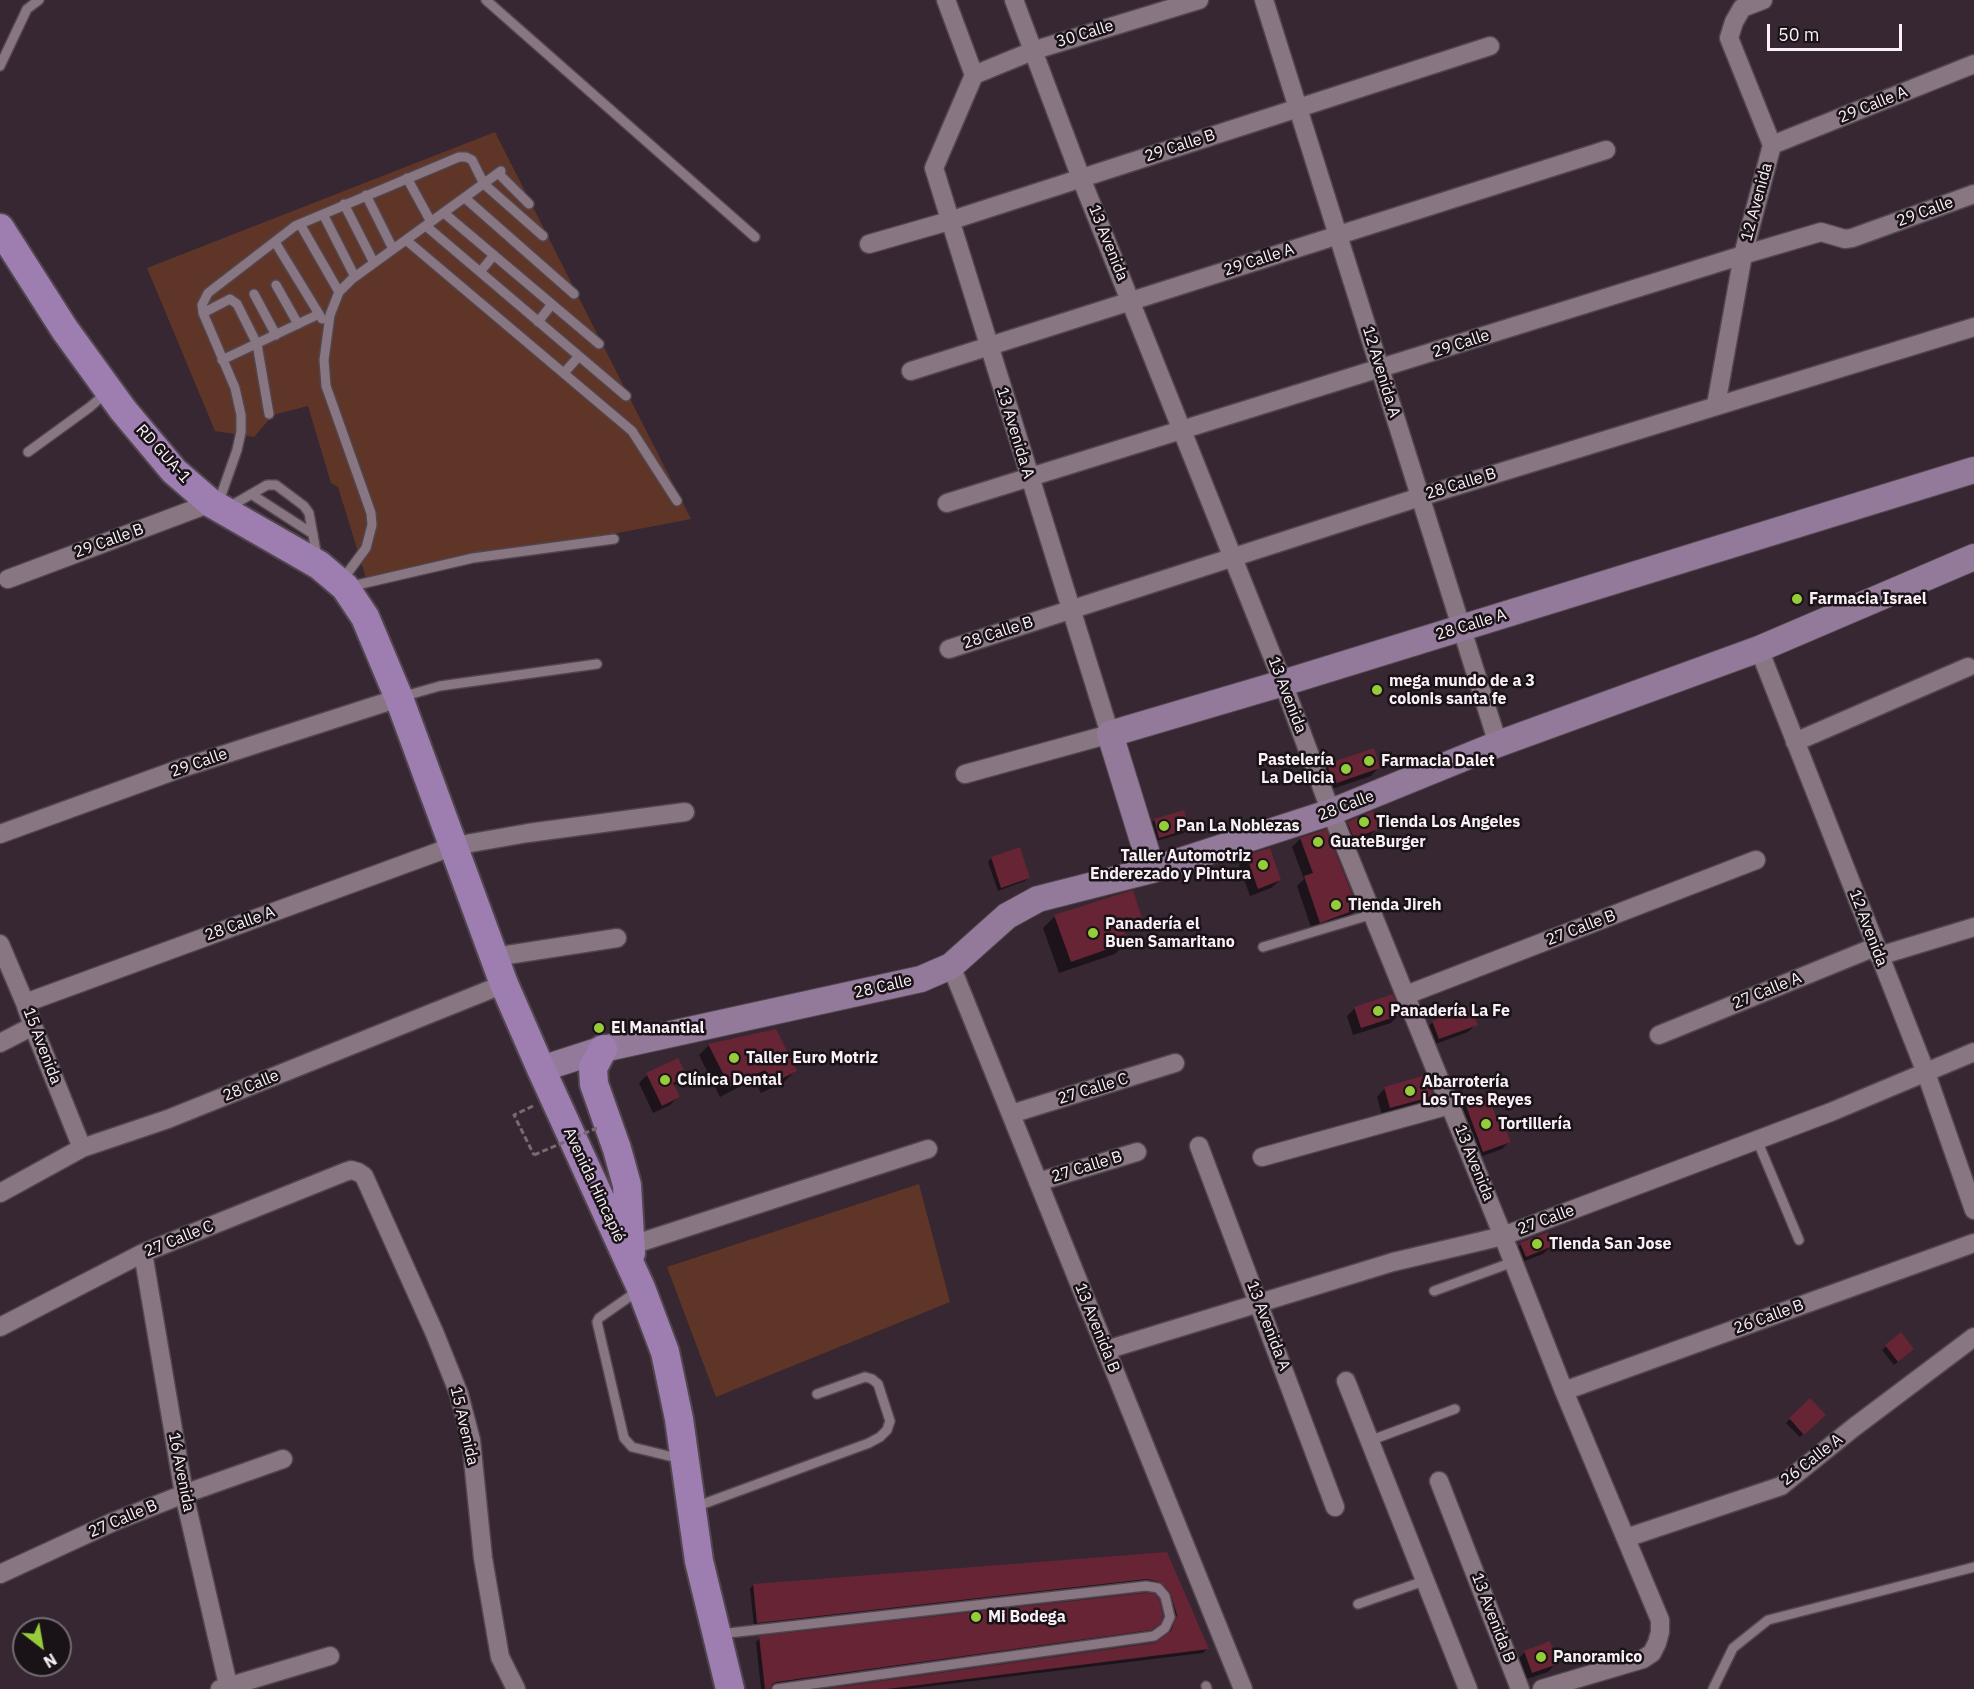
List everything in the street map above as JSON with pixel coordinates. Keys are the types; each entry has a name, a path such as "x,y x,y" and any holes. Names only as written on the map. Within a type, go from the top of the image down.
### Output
{"main road":[{"name":"RD GUA-1","path":"0,228 65,330 109,391 174,471 218,506 319,565 342,586 366,617 399,698"},
{"name":"28 Calle A","path":"1110,734 1974,470"},
{"name":"28 Calle","path":"541,1069 603,1049 921,979 951,966 1007,916 1038,899 1152,870 1331,812 1498,744 1759,649 1974,557"},
{"name":"Avenida Hincapié","path":"399,698 504,984 640,1286 665,1352 679,1419 699,1561 729,1689"},
{"name":"13 Avenida A","path":"1110,734 1152,870"},
{"path":"603,1049 593,1068 594,1084 627,1185 630,1214 629,1246 640,1286"}],"street":[{"path":"946,0 974,75"},
{"name":"13 Avenida","path":"1014,0 1035,50 1081,178 1283,683 1331,812 1564,1391 1660,1620 1657,1644 1652,1653 1642,1659 1542,1689"},
{"name":"30 Calle","path":"974,75 1035,50 1199,0"},
{"name":"12 Avenida A","path":"1264,0 1498,744"},
{"name":"12 Avenida","path":"1716,405 1743,255 1772,145 1729,38 1742,8 1763,0"},
{"name":"29 Calle B","path":"869,244 949,221 1490,46"},
{"name":"29 Calle A","path":"1772,145 1974,64"},
{"name":"13 Avenida A","path":"974,75 934,168 1110,734"},
{"name":"29 Calle A","path":"911,370 1606,150"},
{"name":"29 Calle","path":"947,504 1743,255 1821,232 1845,239 1852,238 1974,194"},
{"name":"28 Calle B","path":"949,649 1420,497 1974,327"},
{"name":"29 Calle B","path":"8,579 218,506"},
{"name":"12 Avenida","path":"1759,649 1926,1073 1974,1210"},
{"path":"1795,742 1968,667"},
{"name":"29 Calle","path":"0,834 179,769 399,698"},
{"name":"28 Calle A","path":"965,774 1110,734"},
{"name":"28 Calle A","path":"25,1003 454,846 528,833 685,812"},
{"name":"27 Calle B","path":"1406,995 1756,860"},
{"name":"27 Calle A","path":"1659,1035 1877,952 1974,927"},
{"path":"494,957 617,938"},
{"name":"15 Avenida","path":"0,944 82,1148"},
{"name":"13 Avenida B","path":"951,966 1243,1689"},
{"name":"28 Calle","path":"0,1193 82,1148 168,1119 504,984"},
{"path":"0,1043 33,1026"},
{"name":"27 Calle","path":"1106,1350 1393,1263 1503,1236 1757,1140 1974,1052"},
{"name":"27 Calle C","path":"1011,1114 1175,1063"},
{"path":"1262,1157 1450,1105"},
{"name":"13 Avenida A","path":"1199,1146 1335,1506"},
{"path":"629,1246 928,1149"},
{"name":"27 Calle B","path":"1038,1182 1137,1152"},
{"name":"27 Calle C","path":"0,1327 143,1253 345,1172 351,1170 363,1176"},
{"name":"15 Avenida","path":"363,1176 459,1394 471,1440 483,1558 500,1657 516,1689"},
{"name":"26 Calle B","path":"1564,1391 1974,1243"},
{"name":"16 Avenida","path":"143,1253 184,1494 226,1688"},
{"name":"26 Calle A","path":"1626,1538 1781,1486 1853,1428 1974,1337"},
{"path":"1346,1381 1468,1689"},
{"name":"27 Calle B","path":"0,1574 113,1522 283,1459"},
{"name":"13 Avenida B","path":"1439,1481 1520,1689"},
{"path":"226,1688 330,1656"}],"lane":[{"path":"0,66 27,9 39,0"},
{"path":"486,0 755,237"},
{"path":"218,506 237,450 241,432 241,415 235,388 203,313 202,305 207,293 300,224 459,157 472,160 484,184 543,236"},
{"path":"342,586 366,549 372,525 371,513 326,386 324,360 328,329 330,315 339,292 355,277 500,172 529,204"},
{"path":"407,178 428,224 480,272 626,396"},
{"path":"505,202 516,191"},
{"path":"366,195 393,249"},
{"path":"465,198 574,294"},
{"path":"344,204 374,264"},
{"path":"444,213 599,344"},
{"path":"323,214 355,277"},
{"path":"300,224 339,292"},
{"path":"406,240 632,431 676,501"},
{"path":"275,242 328,329"},
{"path":"480,272 495,255"},
{"path":"276,285 298,324"},
{"path":"254,294 276,335"},
{"path":"203,313 225,300 234,300 257,344 269,414"},
{"path":"538,322 552,304"},
{"path":"222,360 319,314"},
{"path":"564,373 579,356"},
{"path":"28,452 109,391"},
{"path":"218,506 251,494 267,484 276,485 304,506 309,513 319,565"},
{"path":"251,494 313,534"},
{"path":"342,586 473,558 614,539"},
{"path":"399,698 440,686 597,664"},
{"path":"1263,947 1373,914"},
{"path":"1757,1140 1799,1240"},
{"path":"1434,1291 1514,1262"},
{"path":"640,1286 597,1322 624,1438 632,1447 684,1460"},
{"path":"691,1508 869,1443 887,1430 890,1421 878,1384 873,1379 866,1377 817,1394"},
{"path":"1370,1441 1455,1409"},
{"path":"1713,1689 1733,1648 1767,1620 1974,1567"},
{"path":"1358,1604 1424,1581"},
{"path":"717,1634 1146,1586 1158,1588 1166,1596 1170,1617 1165,1628 1154,1636 777,1689"}],"path":[{"path":"514,1115 534,1155 597,1128"}],"shaded area":[{"path":"495,132 691,519 367,581 338,487 331,483 308,406 273,415 254,437 215,431 147,268"},
{"path":"919,1184 950,1302 716,1397 667,1267"}],"building":[{"name":"Pastelería La Delicia","path":"1374,748 1380,768 1334,784 1327,764"},
{"path":"1184,810 1189,829 1159,838 1154,819"},
{"name":"Tienda Los Angeles","path":"1373,811 1379,829 1354,838 1347,822"},
{"path":"1326,829 1358,909 1320,923 1304,876 1313,873 1300,838"},
{"path":"1020,847 1030,878 1001,888 991,857"},
{"name":"Taller Automotriz Enderezado y Pintura","path":"1270,848 1281,880 1258,889 1246,855"},
{"name":"Panadería el Buen Samaritano","path":"1133,890 1142,918 1122,924 1128,942 1071,962 1054,915"},
{"name":"Panadería La Fe","path":"1393,994 1401,1015 1361,1028 1354,1007"},
{"path":"1471,1006 1478,1025 1439,1039 1432,1021"},
{"path":"776,1029 797,1071 771,1084 765,1070 730,1087 708,1044"},
{"name":"Clínica Dental","path":"678,1058 687,1076 673,1083 680,1097 662,1106 646,1073"},
{"name":"Abarrotería Los Tres Reyes","path":"1426,1075 1434,1096 1390,1108 1384,1087"},
{"path":"1488,1095 1500,1128 1504,1126 1511,1142 1483,1152 1465,1103"},
{"name":"Tienda San Jose","path":"1548,1232 1553,1246 1526,1257 1520,1243"},
{"path":"1901,1332 1914,1349 1898,1362 1885,1345"},
{"path":"1810,1398 1826,1415 1804,1435 1789,1418"},
{"path":"1167,1552 1209,1649 887,1689 825,1689 1155,1643 1171,1631 1177,1615 1170,1592 1160,1582 1147,1579 757,1623 753,1584"},
{"path":"1146,1593 1155,1594 1159,1599 1163,1616 1160,1624 1151,1630 776,1682 770,1689 765,1689 759,1636"},
{"name":"Panoramico","path":"1550,1641 1558,1664 1532,1673 1524,1651"}],"place":[{"name":"Farmacia Israel","path":"1797,599"},
{"name":"mega mundo de a 3 colonis santa fe","path":"1377,690"},
{"name":"Farmacia Dalet","path":"1369,761"},
{"name":"Pastelería La Delicia","path":"1346,769"},
{"name":"Tienda Los Angeles","path":"1364,822"},
{"name":"Pan La Noblezas","path":"1164,826"},
{"name":"GuateBurger","path":"1318,842"},
{"name":"Taller Automotriz Enderezado y Pintura","path":"1263,865"},
{"name":"Tienda Jireh","path":"1336,905"},
{"name":"Panadería el Buen Samaritano","path":"1093,933"},
{"name":"Panadería La Fe","path":"1378,1011"},
{"name":"El Manantial","path":"599,1028"},
{"name":"Taller Euro Motriz","path":"734,1058"},
{"name":"Clínica Dental","path":"665,1080"},
{"name":"Abarrotería Los Tres Reyes","path":"1410,1091"},
{"name":"Tortillería","path":"1486,1124"},
{"name":"Tienda San Jose","path":"1537,1244"},
{"name":"Mi Bodega","path":"976,1617"},
{"name":"Panoramico","path":"1541,1657"}]}
